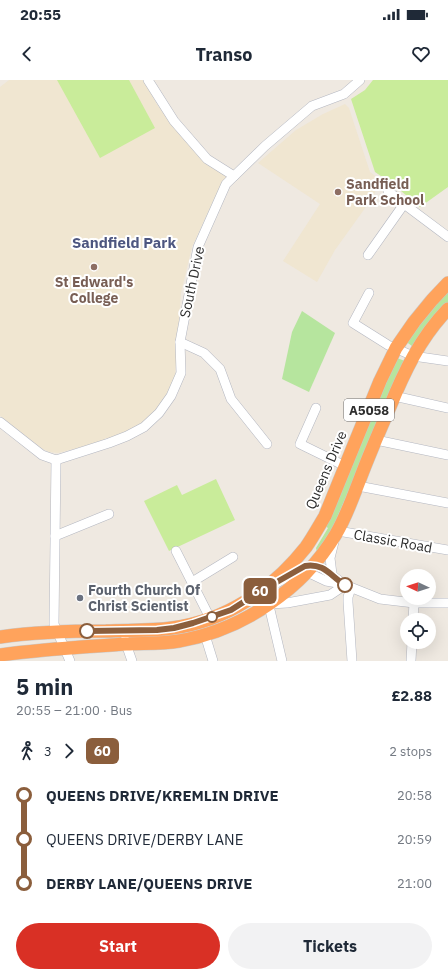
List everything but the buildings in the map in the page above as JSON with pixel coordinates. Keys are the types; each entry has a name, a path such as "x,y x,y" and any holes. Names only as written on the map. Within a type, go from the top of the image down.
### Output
{"highway":[{"name":"Queens Drive","path":"0,637 57,631 157,630 174,628 210,618 231,610 261,591 306,547 325,516 380,381 396,348 414,322 448,283"},
{"name":"A5058","path":"0,655 42,649 178,641 205,635 232,625 268,604 286,591 309,568 337,533 358,486 394,396 413,356 424,339 448,309"}],"street":[{"path":"148,80 174,121 207,159 234,176"},
{"name":"South Drive","path":"56,460 127,436 144,426 159,413 171,396 182,373 180,342 198,247 226,184 265,146 312,106 344,94 360,80"},
{"path":"388,190 448,237"},
{"path":"368,256 404,204"},
{"path":"369,293 353,323 413,356 448,361"},
{"path":"180,342 204,353 220,369 231,399 267,444"},
{"path":"394,396 448,408"},
{"path":"316,408 300,444 345,466"},
{"path":"0,422 42,455 56,460 54,624 70,661"},
{"path":"376,440 448,455"},
{"path":"358,486 448,503"},
{"path":"55,536 109,514"},
{"path":"332,574 330,558 337,533"},
{"name":"Classic Road","path":"337,533 448,550"},
{"name":"Queens Drive","path":"306,547 309,568"},
{"path":"176,551 210,618"},
{"path":"192,582 233,557"},
{"path":"309,568 322,568 346,586 352,661"},
{"path":"309,568 321,579 346,586 380,599 400,601"},
{"name":"A5058","path":"261,591 309,568"},
{"path":"282,661 268,604 287,603 330,595 346,586"},
{"path":"436,603 448,603"},
{"path":"125,630 126,644 132,661"},
{"path":"205,635 213,661"},
{"path":"411,661 412,649"}],"shaded area":[{"name":"St Edward's College","path":"9,80 145,80 156,103 167,118 232,175 214,199 192,247 181,293 175,376 161,406 144,422 113,438 105,438 105,441 58,453 49,452 41,448 0,416 0,87"},
{"name":"Sandfield Park School","path":"345,104 349,108 370,172 390,187 386,194 377,186 374,195 335,250 317,282 283,261 320,204 258,163 296,130 323,114"}],"green space":[{"path":"57,80 129,80 155,128 100,158"},
{"path":"373,80 448,80 448,187 420,207 394,185 375,172 351,99 365,90"},
{"path":"448,289 448,302 438,312 412,346 405,341"},
{"path":"302,311 335,333 309,392 282,379 292,332"},
{"path":"397,358 405,361 329,536 317,552 316,548 328,528 325,526"},
{"path":"216,479 235,520 169,551 144,501 177,485 182,495"}],"bus line":[{"name":"60","path":"87,631 157,630 174,628 210,618 231,610 305,566 313,565 322,568 345,585"}],"place":[{"name":"Sandfield Park School","path":"338,192"},
{"name":"St Edward's College","path":"94,267"},
{"name":"Fourth Church Of Christ Scientist","path":"80,598"}],"district":[{"name":"Sandfield Park","path":"124,243"}]}
